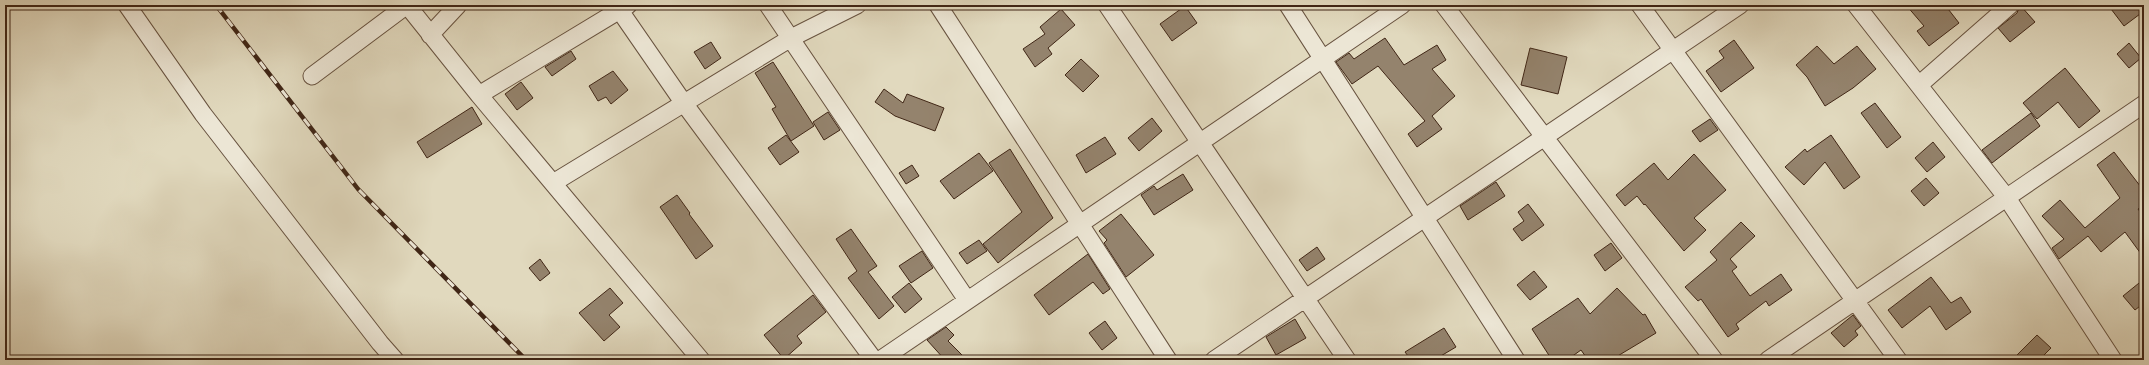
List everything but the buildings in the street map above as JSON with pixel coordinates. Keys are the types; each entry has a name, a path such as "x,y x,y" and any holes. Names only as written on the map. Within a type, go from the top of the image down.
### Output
{"street":[{"path":"127,5 203,114 380,344 395,360"},
{"path":"312,76 407,5 478,95 701,360"},
{"path":"430,35 458,5"},
{"path":"768,5 967,300"},
{"path":"552,183 683,102 791,38 857,5"},
{"path":"938,5 1168,360"},
{"path":"1107,5 1347,360"},
{"path":"1288,5 1516,360"},
{"path":"880,360 1080,223 1200,144 1402,5"},
{"path":"1444,5 1714,360"},
{"path":"1640,5 1898,360"},
{"path":"1214,360 1740,5"},
{"path":"1856,5 2007,198 2113,360"},
{"path":"1919,85 2010,5"},
{"path":"478,95 621,7 683,102 874,360"},
{"path":"1768,360 2144,104"}],"railway":[{"path":"216,5 358,189 526,360"}]}
